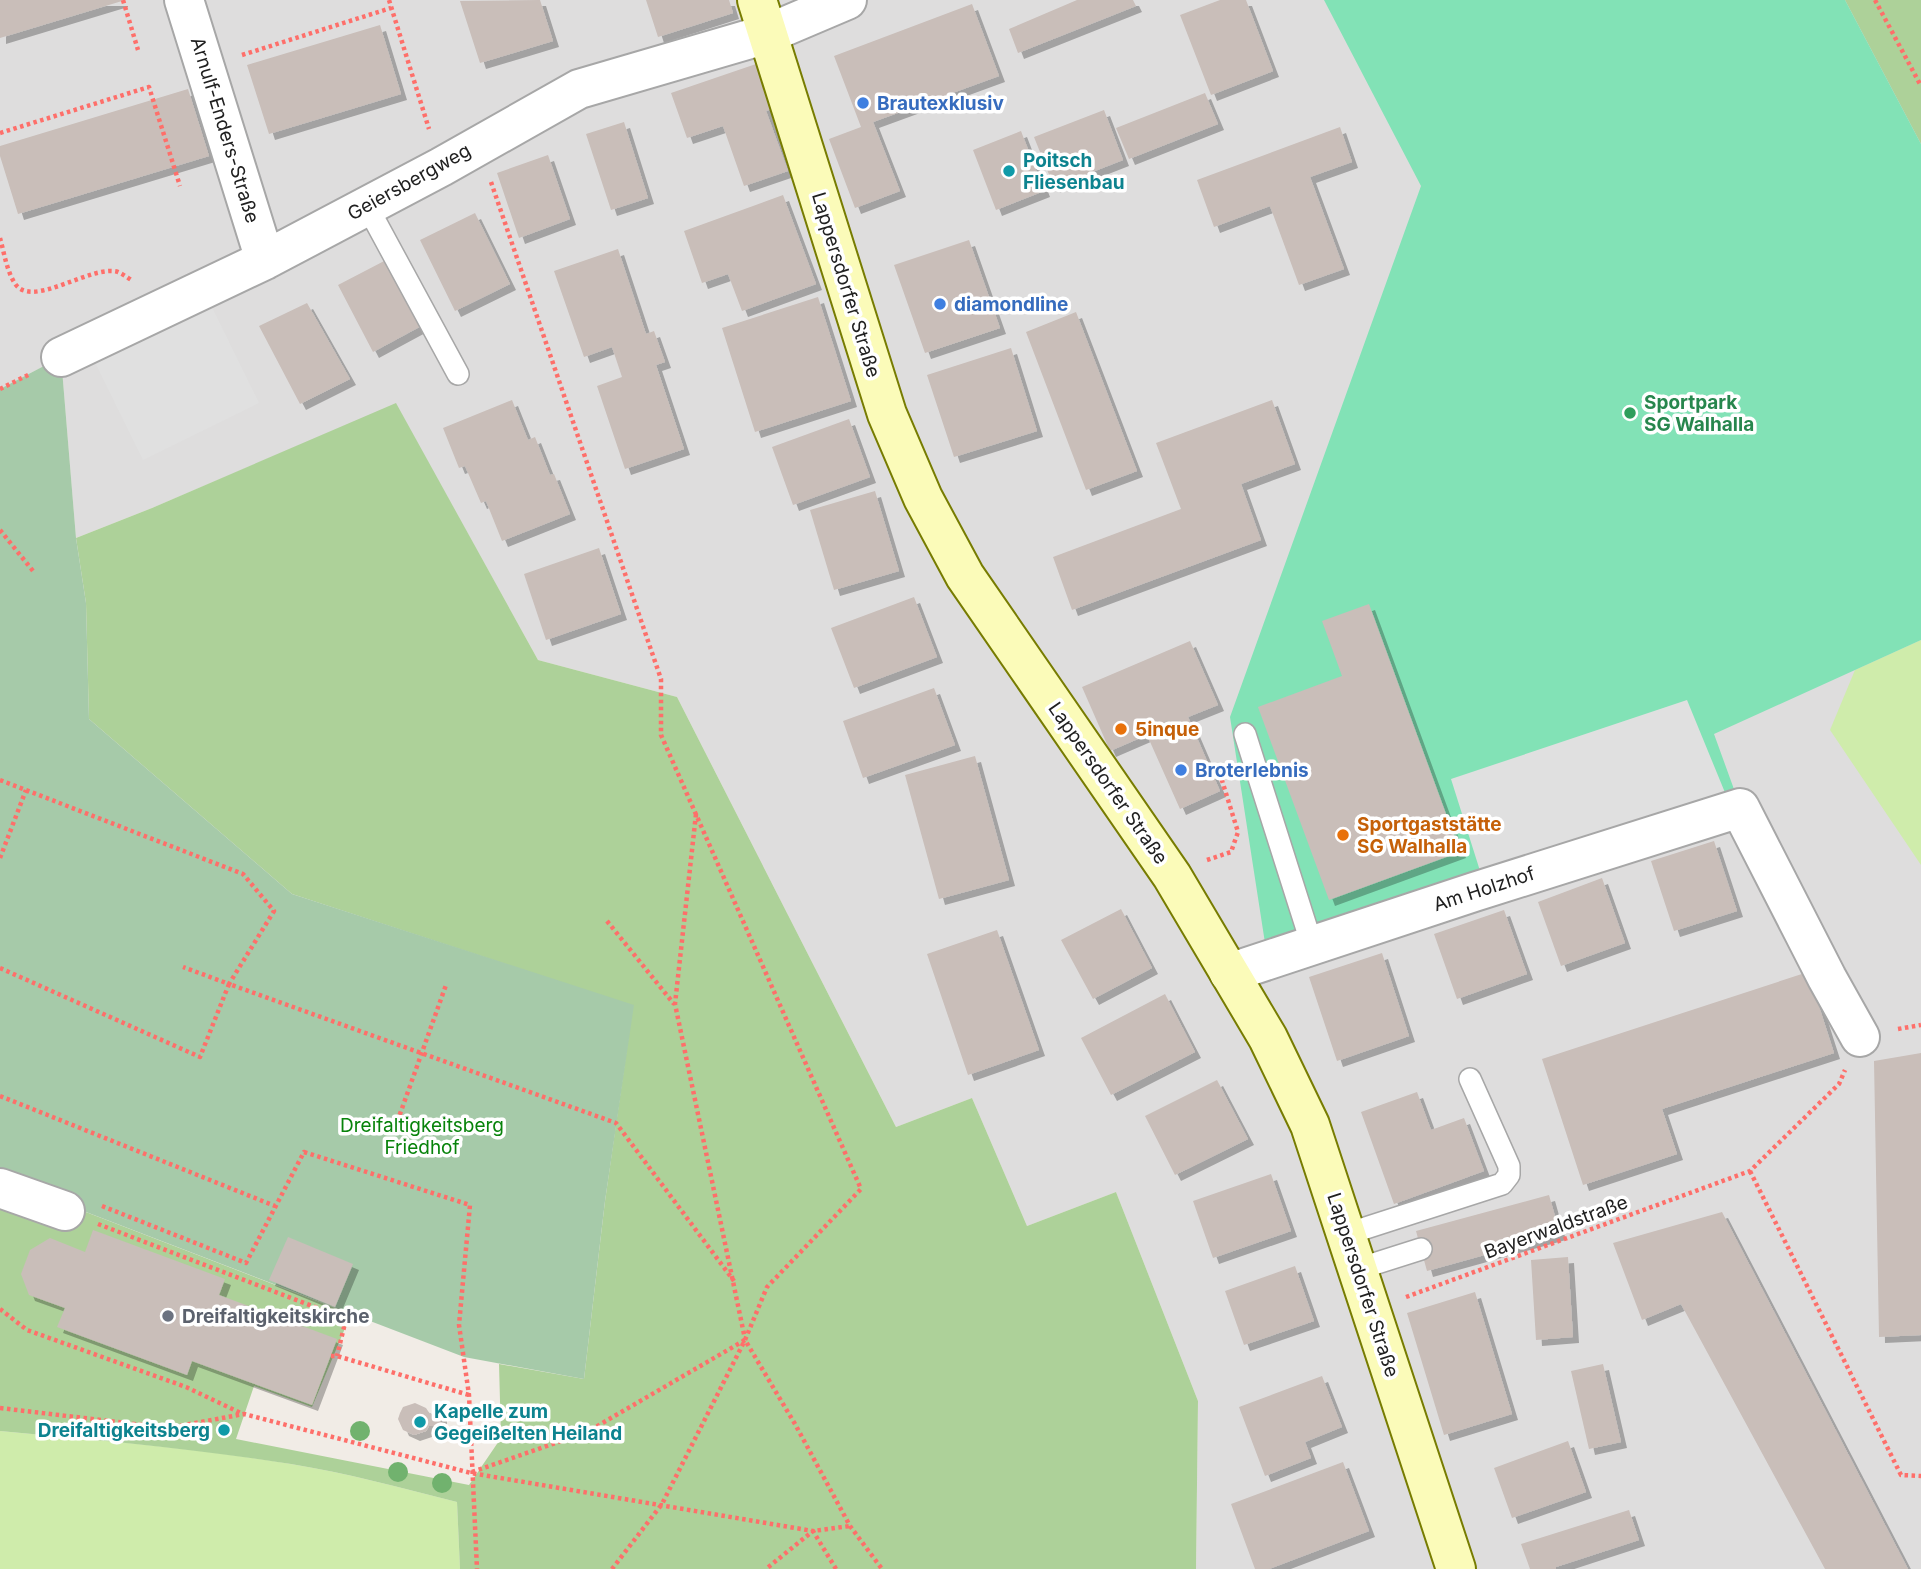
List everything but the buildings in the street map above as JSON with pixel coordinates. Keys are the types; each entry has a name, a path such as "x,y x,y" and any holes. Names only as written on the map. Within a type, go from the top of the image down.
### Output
{"street":[{"name":"Arnulf-Enders-Straße","path":"184,0 265,260"},
{"name":"Geiersbergweg","path":"61,357 265,260 579,89 762,17 846,0"},
{"name":"Lappersdorfer Straße","path":"762,17 887,414 923,498 965,576 1167,868 1268,1038 1310,1125 1456,1569"},
{"name":"Am Holzhof","path":"1229,973 1740,808 1826,978 1860,1037"},
{"path":"0,1188 78,1206"}],"lane":[{"path":"367,206 457,374"},
{"path":"1245,734 1312,945"},
{"path":"1352,1251 1502,1184 1508,1175 1509,1166 1470,1079"},
{"path":"1352,1251 1421,1249"}],"path":[{"path":"122,0 138,50"},
{"path":"389,0 417,90"},
{"path":"1875,0 1921,86"},
{"path":"204,67 391,8"},
{"path":"0,133 149,87 180,186"},
{"path":"491,183 662,679 662,735 861,1189 767,1287 745,1340 662,1504 612,1569"},
{"path":"0,238 14,283 22,291 34,293 100,272 117,272 134,281 150,315"},
{"path":"0,530 33,571"},
{"path":"1167,868 1205,861 1231,852 1238,832 1220,774"},
{"path":"0,780 243,874 274,911 229,984 200,1057 0,968"},
{"path":"0,858 26,790"},
{"path":"696,813 675,1004 745,1340 796,1424 850,1527 882,1569"},
{"path":"607,921 675,1004"},
{"path":"183,967 616,1123 734,1282"},
{"path":"395,1128 446,985"},
{"path":"1860,1037 1921,1025"},
{"name":"Bayerwaldstraße","path":"1372,1309 1749,1171 1839,1084 1860,1037"},
{"path":"0,1096 275,1206"},
{"path":"78,1206 246,1263 304,1152 470,1205 459,1325 469,1395 477,1569"},
{"path":"1749,1171 1901,1475 1921,1476"},
{"path":"78,1206 346,1320 337,1356"},
{"path":"0,1308 27,1330 186,1387 244,1414 471,1473 813,1531 850,1527"},
{"path":"471,1473 587,1432 745,1340"},
{"path":"331,1356 469,1395"},
{"path":"0,1408 168,1428 244,1414"},
{"path":"766,1569 813,1531"},
{"path":"813,1531 836,1569"}],"shaded area":[{"path":"0,0 1921,0 1921,1569 1196,1569 1198,1401 1116,1192 1027,1226 972,1098 896,1127 677,697 538,660 396,404 76,538 61,357 0,389"},
{"path":"203,289 259,403 143,460 87,346"},
{"path":"1687,700 1726,795 1481,874 1451,779"}],"green space":[{"name":"Sportpark SG Walhalla","path":"1324,0 1845,0 1921,144 1921,640 1714,734 1735,792 1265,943 1230,717 1421,186"},
{"path":"1845,0 1921,0 1921,144"},
{"name":"Dreifaltigkeitsberg Friedhof","path":"61,357 76,538 86,603 89,719 292,894 634,1005 605,1201 584,1379 464,1357 0,1179 0,389"},
{"path":"396,403 538,660 677,697 896,1127 972,1098 1027,1226 1116,1192 1198,1401 1196,1569 460,1569 457,1502 354,1476 291,1464 182,1449 0,1431 0,1179 351,1314 312,1407 254,1386 236,1439 469,1485 501,1438 499,1364 584,1379 605,1201 633,1006 292,894 89,719 86,603 76,538"},
{"path":"1921,640 1921,865 1830,730 1855,670"},
{"path":"0,1431 255,1458 333,1472 457,1502 460,1569 0,1569"}],"place":[{"name":"Brautexklusiv","path":"863,103"},
{"name":"Poitsch Fliesenbau","path":"1009,171"},
{"name":"diamondline","path":"940,304"},
{"name":"Sportpark SG Walhalla","path":"1630,413"},
{"name":"5inque","path":"1121,729"},
{"name":"Broterlebnis","path":"1181,770"},
{"name":"Sportgaststätte SG Walhalla","path":"1343,835"},
{"name":"Dreifaltigkeitskirche","path":"168,1316"},
{"name":"Kapelle zum Gegeißelten Heiland","path":"420,1422"},
{"name":"Dreifaltigkeitsberg","path":"224,1430"}]}
